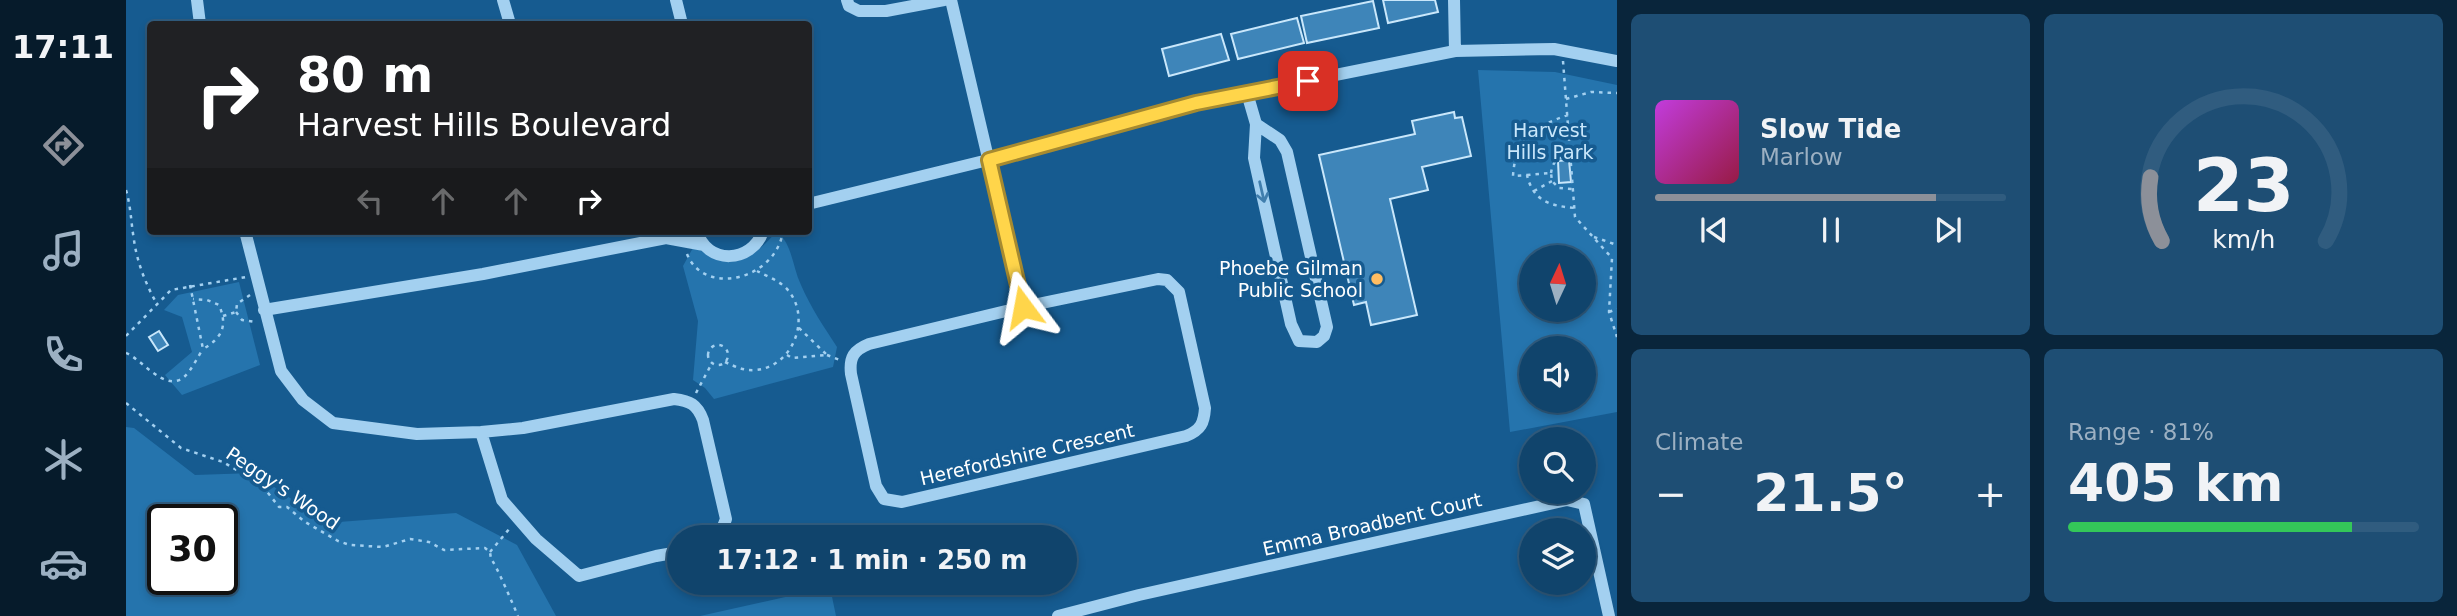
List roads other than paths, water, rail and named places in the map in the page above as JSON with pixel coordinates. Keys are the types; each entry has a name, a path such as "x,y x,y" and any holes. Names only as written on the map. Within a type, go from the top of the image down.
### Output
{"street":[{"path":"197,0 200,21"},
{"path":"503,0 509,21"},
{"path":"676,0 681,21"},
{"path":"847,0 849,6 869,12 944,0"},
{"path":"951,0 1023,307"},
{"path":"1454,0 1455,51"},
{"path":"812,203 989,160 1196,103 1455,51 1563,51 1617,61"},
{"path":"1247,93 1255,124 1254,158 1292,324 1299,341 1317,342 1324,336 1326,327 1287,152 1280,140 1255,124"},
{"path":"246,235 281,370 303,400 333,423 417,434 481,432 523,428 674,399 691,402 698,408 703,420 726,519 724,525"},
{"path":"266,316 665,235"},
{"path":"673,235 704,245"},
{"path":"699,235 704,245 713,253 733,257 745,254 761,235"},
{"name":"Herefordshire Crescent","path":"1167,280 1179,292 1205,408 1204,423 1196,432 1173,439 902,502 884,499 876,486 850,374 849,363 853,354 869,344 1023,307 1167,280"},
{"path":"481,432 502,500 536,539 579,576 667,554"},
{"name":"Emma Broadbent Court","path":"1058,616 1139,595 1567,500 1584,504 1609,616"}],"place":[{"name":"Phoebe Gilman Public School","path":"1377,279"}],"park label":[{"name":"Harvest Hills Park","path":"1550,141"}]}
